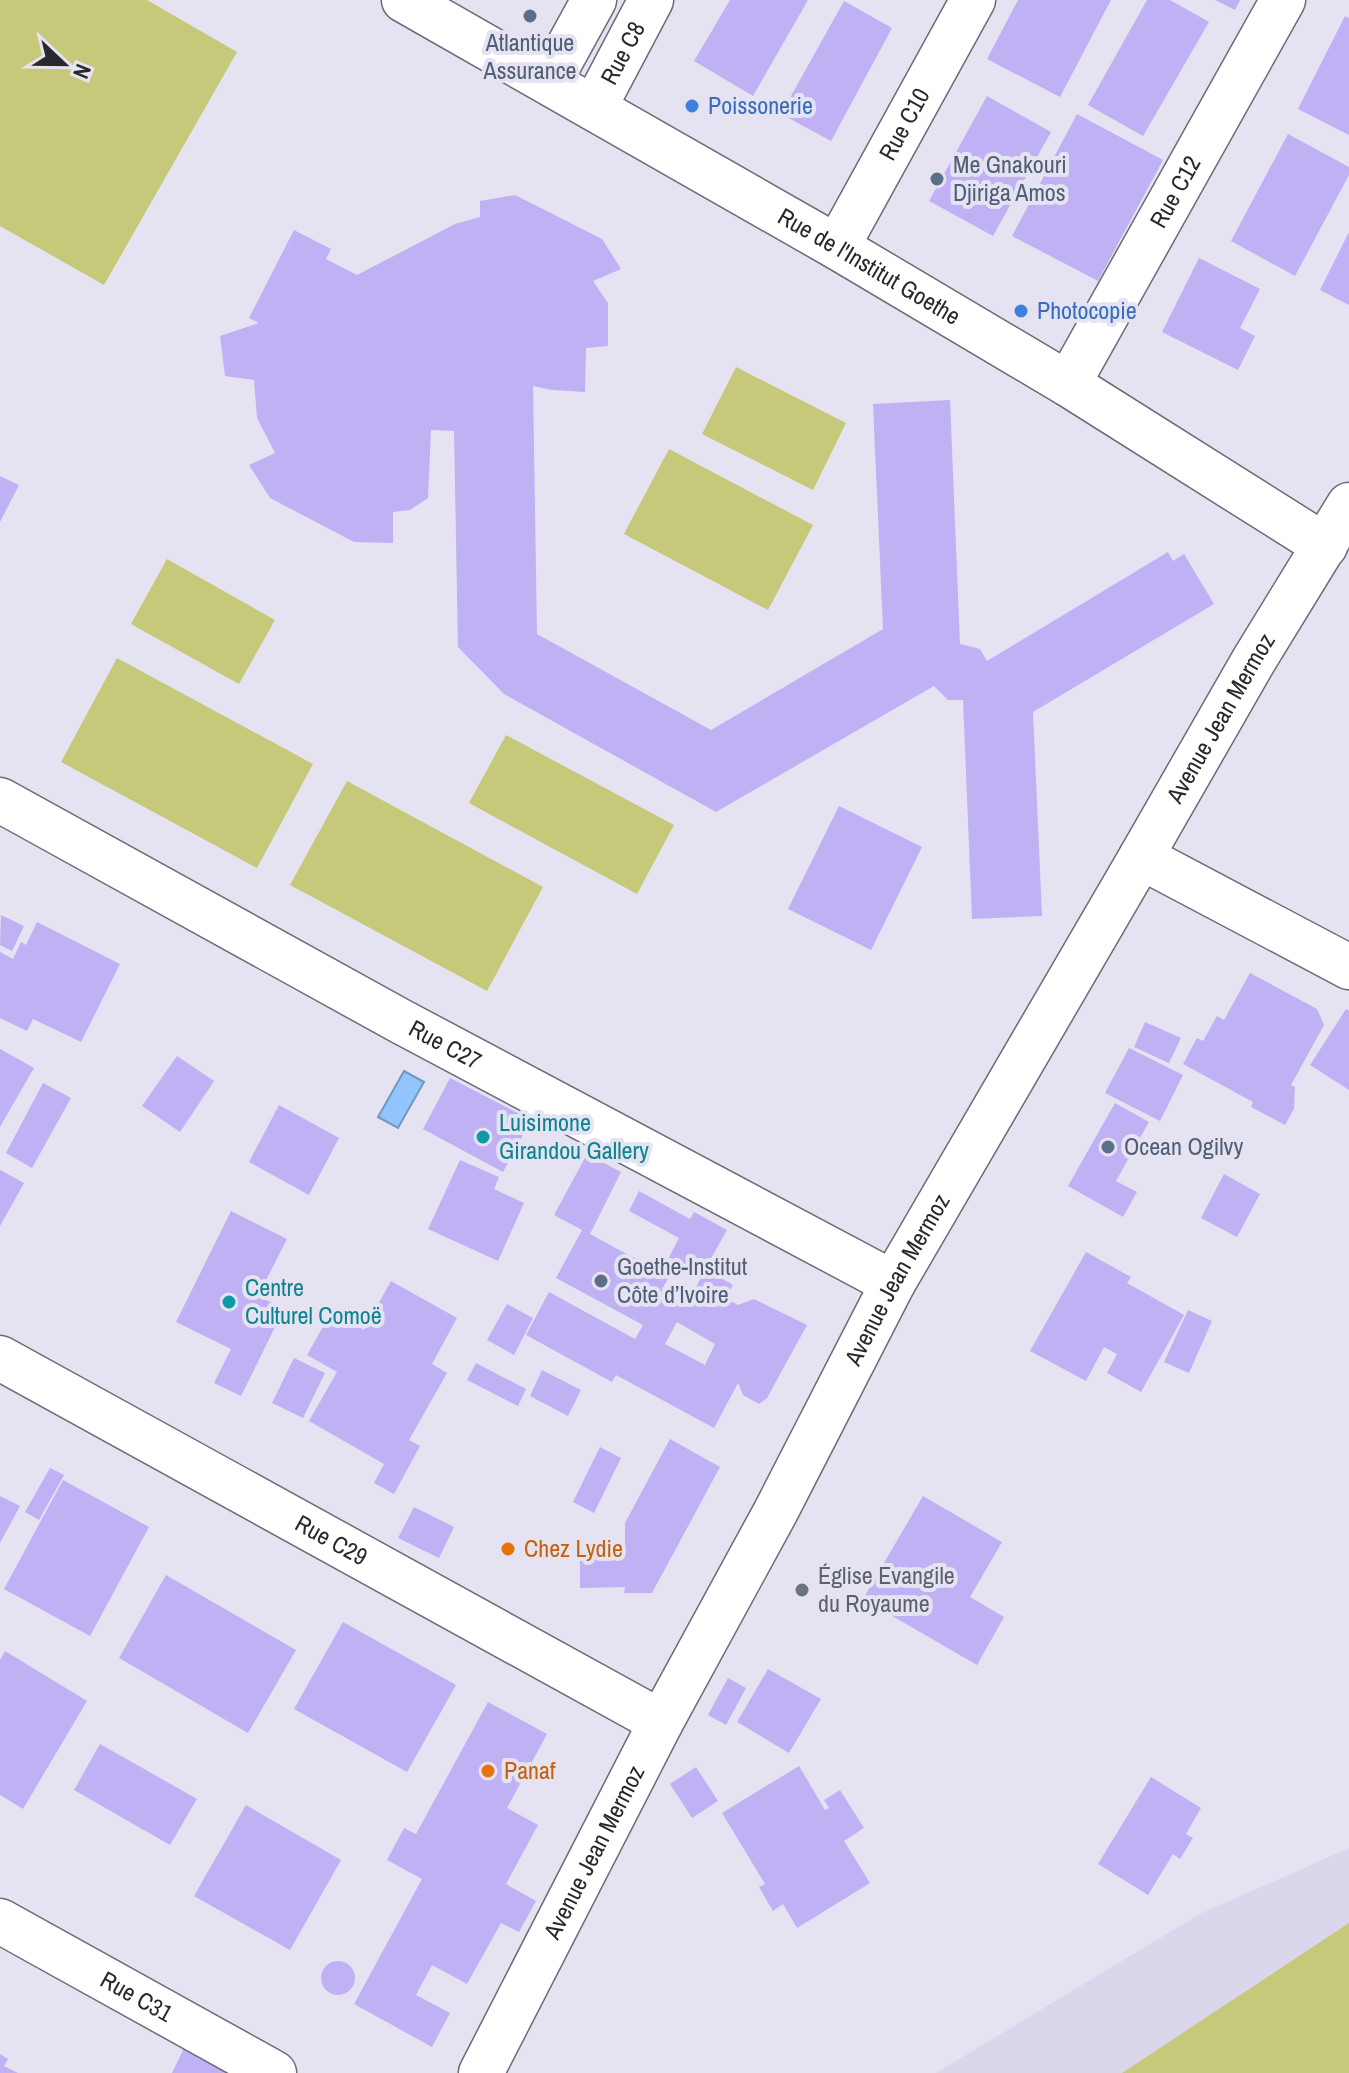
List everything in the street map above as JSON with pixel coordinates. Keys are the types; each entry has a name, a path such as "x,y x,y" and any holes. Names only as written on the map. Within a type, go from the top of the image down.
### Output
{"street":[{"name":"Rue de l'Institut Goethe","path":"404,0 837,247 1068,384 1325,546"},
{"path":"549,82 594,0"},
{"name":"Rue C8","path":"594,108 651,0"},
{"name":"Rue C10","path":"837,247 973,0"},
{"name":"Rue C12","path":"1068,384 1283,0"},
{"name":"Avenue Jean Mermoz","path":"481,2073 661,1722 776,1511 893,1283 1254,660 1349,505"},
{"name":"Rue C27","path":"0,800 402,1022 893,1283"},
{"path":"1141,857 1349,967"},
{"name":"Rue C29","path":"0,1358 661,1722"},
{"name":"Rue C31","path":"0,1921 274,2073"}],"shaded area":[{"path":"1349,1848 1349,2073 936,2073 1200,1914"}],"green space":[{"path":"0,0 147,0 237,52 104,285 0,226"},
{"path":"736,367 846,423 813,490 702,434"},
{"path":"669,449 813,525 768,610 624,534"},
{"path":"167,559 275,620 239,684 131,624"},
{"path":"117,658 313,764 257,868 61,762"},
{"path":"506,735 674,825 637,894 469,803"},
{"path":"347,781 543,887 487,991 290,885"},
{"path":"1349,1923 1349,2073 1122,2073"}],"water":[{"path":"404,1071 424,1082 398,1128 378,1117"}],"building":[{"path":"730,0 808,0 753,96 694,61"},
{"path":"1018,0 1111,0 1060,97 987,59"},
{"path":"1147,0 1170,0 1209,22 1143,136 1088,105"},
{"path":"1215,0 1240,0 1235,10"},
{"path":"844,1 892,28 831,141 781,114"},
{"path":"1345,16 1349,18 1349,135 1298,109"},
{"path":"987,96 1051,132 993,236 929,201"},
{"path":"1077,114 1163,160 1098,281 1012,236"},
{"path":"1288,134 1349,167 1349,175 1295,276 1231,241"},
{"path":"515,195 602,239 621,269 593,281 608,303 608,346 586,348 585,392 533,386 537,634 711,730 883,629 873,404 950,400 960,644 980,649 987,661 1168,552 1173,561 1184,554 1214,604 1033,712 1042,916 972,919 963,700 948,700 934,686 716,812 504,694 458,647 454,431 431,430 428,498 410,510 393,512 393,543 354,542 270,498 249,465 275,453 257,418 254,380 225,376 220,336 259,323 249,318 294,230 331,249 326,259 357,275 455,224 480,217 480,201"},
{"path":"1349,232 1349,305 1320,290"},
{"path":"1199,258 1260,289 1240,328 1255,336 1238,370 1162,332"},
{"path":"0,476 19,485 0,522"},
{"path":"839,806 922,847 871,950 788,909"},
{"path":"1,915 24,926 12,951 0,945"},
{"path":"37,922 120,964 81,1042 33,1019 27,1031 0,1018 0,952 13,959 21,942 26,945"},
{"path":"1250,973 1317,1009 1324,1025 1291,1085 1295,1087 1294,1109 1285,1125 1251,1107 1253,1102 1183,1064 1197,1038 1203,1041 1217,1016 1224,1020"},
{"path":"1346,1009 1349,1011 1349,1090 1310,1065"},
{"path":"1145,1022 1181,1038 1169,1063 1134,1047"},
{"path":"1129,1048 1183,1075 1160,1121 1105,1093"},
{"path":"0,1049 34,1068 0,1127"},
{"path":"177,1056 214,1081 180,1132 142,1106"},
{"path":"450,1078 531,1120 503,1172 423,1129"},
{"path":"43,1083 71,1098 32,1168 6,1153"},
{"path":"1115,1103 1149,1122 1116,1181 1137,1192 1123,1217 1068,1186"},
{"path":"279,1105 339,1138 309,1195 249,1162"},
{"path":"587,1154 621,1172 590,1234 669,1277 662,1289 687,1303 702,1276 669,1257 679,1238 629,1211 639,1191 690,1219 694,1212 727,1230 705,1269 733,1285 725,1298 738,1305 754,1299 807,1325 767,1398 759,1404 743,1395 738,1383 714,1428 616,1375 612,1382 526,1335 549,1292 635,1339 643,1325 556,1278 582,1230 554,1215","holes":["677,1322 715,1344 705,1365 665,1344"]},
{"path":"460,1160 499,1177 494,1189 524,1203 498,1261 428,1229"},
{"path":"0,1170 24,1183 0,1226"},
{"path":"1224,1174 1260,1194 1237,1237 1201,1218"},
{"name":"Centre Culturel Comoë","path":"231,1211 287,1239 258,1296 284,1309 241,1396 214,1383 231,1349 176,1322"},
{"path":"1086,1252 1131,1277 1127,1283 1184,1315 1141,1392 1107,1373 1117,1354 1104,1347 1086,1381 1030,1351"},
{"path":"391,1281 457,1318 432,1364 447,1373 409,1440 420,1446 394,1494 374,1483 384,1464 309,1421 337,1372 307,1355 332,1311 364,1330"},
{"path":"507,1304 533,1318 514,1355 487,1340"},
{"path":"1188,1310 1212,1321 1189,1373 1164,1362"},
{"path":"294,1358 325,1373 303,1418 272,1403"},
{"path":"476,1363 526,1389 518,1406 467,1380"},
{"path":"542,1370 581,1390 568,1416 530,1396"},
{"path":"670,1439 720,1467 652,1593 624,1593 625,1587 580,1588 580,1553 625,1553 625,1523"},
{"path":"600,1447 621,1458 594,1513 573,1502"},
{"path":"50,1468 64,1475 39,1520 25,1512"},
{"path":"63,1480 149,1527 90,1636 4,1589"},
{"path":"0,1496 20,1506 0,1543"},
{"path":"923,1496 1002,1542 970,1597 1004,1617 977,1665 863,1599"},
{"path":"414,1507 454,1527 439,1558 398,1538"},
{"path":"166,1575 296,1650 248,1733 119,1658"},
{"path":"343,1622 456,1685 407,1772 294,1709"},
{"path":"5,1651 87,1701 23,1809 0,1795 0,1660"},
{"path":"768,1669 821,1699 789,1753 737,1722"},
{"path":"728,1678 746,1688 726,1725 708,1715"},
{"path":"488,1702 547,1734 507,1808 538,1825 506,1884 536,1901 519,1932 501,1923 467,1984 432,1965 416,1995 450,2013 432,2047 354,2004 422,1879 387,1860 404,1828 416,1834"},
{"path":"100,1744 197,1799 170,1845 74,1790"},
{"path":"799,1766 825,1810 829,1808 824,1800 840,1790 864,1828 844,1841 870,1883 797,1928 783,1904 773,1911 759,1887 765,1884 722,1813"},
{"path":"696,1767 718,1801 692,1818 670,1784"},
{"path":"1151,1777 1201,1808 1186,1834 1193,1838 1180,1859 1173,1854 1148,1895 1098,1864"},
{"path":"246,1805 341,1860 290,1950 194,1896"},
{"path":"338,1961 350,1966 355,1978 350,1990 338,1995 326,1990 321,1978 326,1966"},
{"path":"184,2048 235,2073 172,2073"},
{"path":"0,2054 8,2059 4,2066 18,2073 0,2073"}],"place":[{"name":"Atlantique Assurance","path":"530,16"},
{"name":"Poissonerie","path":"692,106"},
{"name":"Me Gnakouri Djiriga Amos","path":"937,179"},
{"name":"Photocopie","path":"1021,311"},
{"name":"Luisimone Girandou Gallery","path":"483,1137"},
{"name":"Ocean Ogilvy","path":"1108,1147"},
{"name":"Goethe-Institut Côte d’Ivoire","path":"601,1281"},
{"name":"Centre Culturel Comoë","path":"229,1302"},
{"name":"Chez Lydie","path":"508,1549"},
{"name":"Église Evangile du Royaume","path":"802,1590"},
{"name":"Panaf","path":"488,1771"}]}
